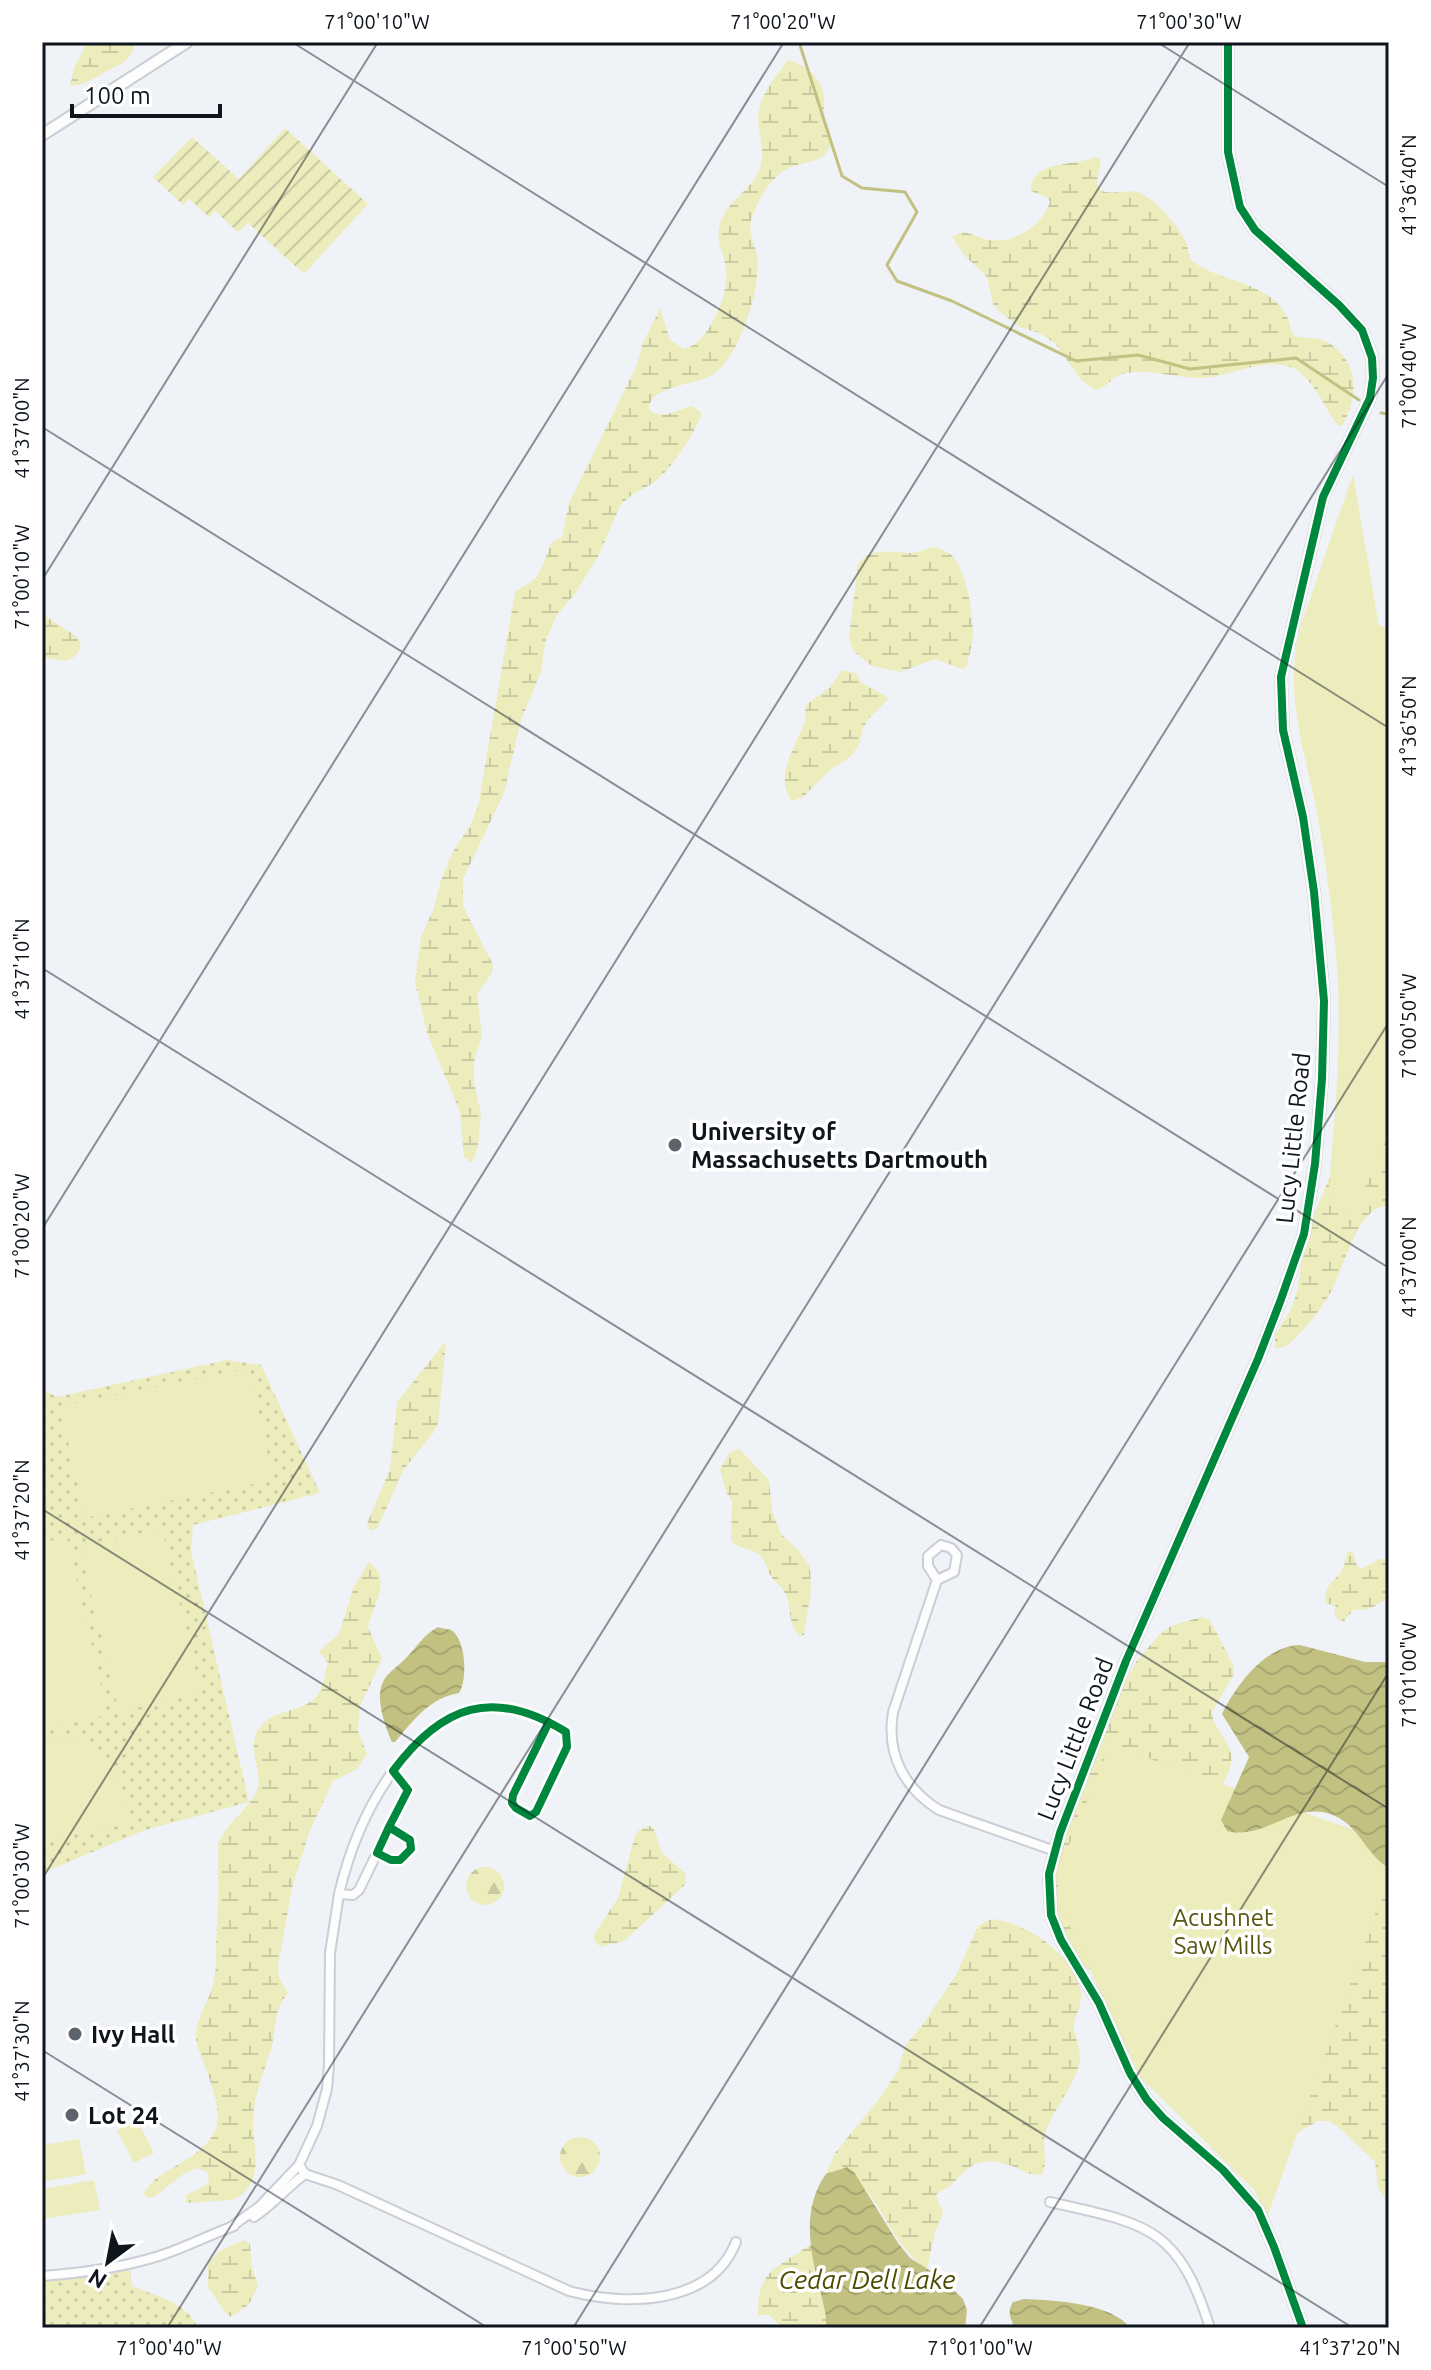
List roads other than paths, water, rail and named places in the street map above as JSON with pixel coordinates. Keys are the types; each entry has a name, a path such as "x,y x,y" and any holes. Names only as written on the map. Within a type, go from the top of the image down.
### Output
{"street":[{"path":"42,135 187,42"},
{"name":"Lucy Little Road","path":"1228,42 1228,152 1240,207 1255,230 1339,305 1362,330 1372,358 1370,398 1323,497 1281,677 1283,730 1309,856 1324,1001 1315,1164 1304,1234 1280,1302 1126,1661 1049,1874 1051,1915 1061,1940 1104,2014 1130,2073 1163,2118 1223,2170 1258,2210 1303,2328"},
{"path":"941,1545 951,1548 957,1555 954,1572 947,1578 937,1580 928,1566 928,1556 941,1545"},
{"path":"937,1580 893,1712 890,1728 895,1759 913,1789 924,1801 939,1810 1055,1851"},
{"path":"231,2227 260,2206 299,2165 317,2126 327,2089 330,1953 339,1894 354,1846 374,1801 393,1771 432,1728 465,1710 499,1706 518,1709 549,1722 566,1732 567,1747 541,1804 530,1816 516,1808 512,1803 513,1795 549,1722"},
{"path":"339,1894 353,1895 359,1890 408,1790 393,1771"},
{"path":"377,1853 391,1860 400,1860 411,1849 410,1840 389,1827"},
{"path":"299,2165 305,2174 338,2185 569,2291 602,2299 643,2299 688,2288 718,2271 736,2242"},
{"path":"42,2276 128,2264 185,2247 243,2224 263,2211 305,2174"},
{"path":"1050,2202 1146,2228 1187,2267 1210,2328"}],"water":[{"path":"438,1627 451,1630 460,1642 464,1660 462,1687 459,1693 431,1705 392,1742 382,1711 381,1687 389,1674 424,1637"},
{"path":"1300,1645 1365,1662 1389,1662 1389,1868 1344,1821 1321,1812 1294,1815 1241,1832 1227,1831 1221,1820 1249,1757 1222,1714 1244,1679 1264,1659 1287,1647"},
{"name":"Cedar Dell Lake","path":"847,2167 854,2172 910,2258 939,2276 963,2299 967,2310 965,2328 826,2328 813,2260 810,2216 818,2187 826,2174"},
{"name":"Cedar Dell Lake","path":"1024,2299 1096,2308 1110,2313 1130,2328 1015,2328 1010,2309 1013,2302"}],"waterway":[{"path":"799,42 842,176 862,188 905,192 917,212 887,265 897,281 952,301 1076,361 1138,355 1190,369 1296,358 1359,400"},
{"path":"1381,413 1389,414"}],"place":[{"name":"University of Massachusetts Dartmouth","path":"675,1145"},
{"name":"Ivy Hall","path":"75,2034"},
{"name":"Lot 24","path":"72,2115"}],"park label":[{"name":"Acushnet Saw Mills","path":"1223,1931"}]}
